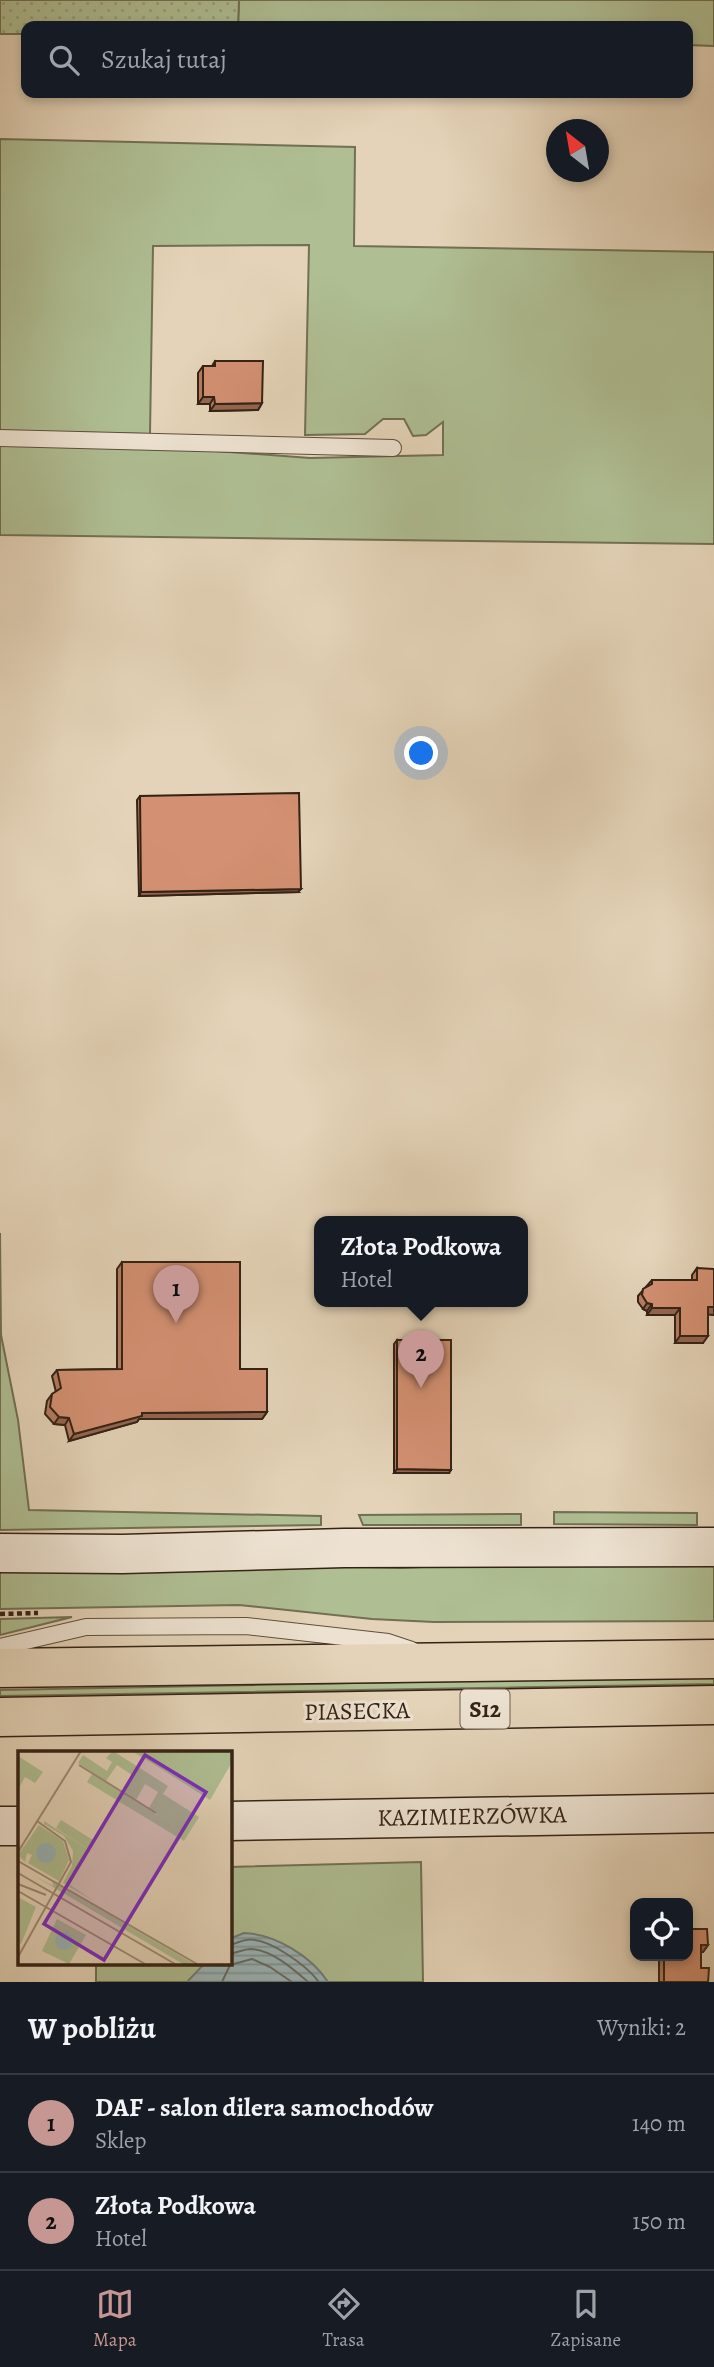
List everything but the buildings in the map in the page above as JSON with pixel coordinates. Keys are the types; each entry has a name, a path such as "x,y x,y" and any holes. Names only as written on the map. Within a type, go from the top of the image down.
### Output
{"highway":[{"name":"PIASECKA","path":"0,1668 714,1659"},
{"name":"PIASECKA","path":"0,1717 714,1705"}],"street":[{"path":"0,1553 122,1554 344,1548 714,1547"},
{"name":"KAZIMIERZÓWKA","path":"231,1821 714,1813"},
{"path":"0,1826 18,1826"}],"lane":[{"path":"0,438 393,448"},
{"path":"0,1647 86,1627 246,1626 388,1642 444,1662"}],"green space":[{"path":"0,0 239,0 238,21 21,21 21,34 0,34"},
{"path":"239,0 714,0 714,46 693,45 693,21 238,21"},
{"path":"0,139 355,147 354,246 714,252 714,544 0,535 0,443 148,446 310,458 443,455 443,422 426,435 413,436 404,419 383,419 365,434 305,435 309,245 153,246 150,434 0,431"},
{"path":"0,1233 1,1335 18,1420 29,1510 321,1516 321,1525 0,1530"},
{"path":"554,1512 697,1513 697,1525 554,1524"},
{"path":"521,1514 521,1525 363,1525 359,1515"},
{"path":"507,1563 714,1563 714,1621 434,1622 372,1619 239,1605 0,1609 0,1568 260,1564 402,1568"},
{"path":"72,1617 0,1635 0,1619"},
{"path":"714,1676 714,1684 0,1696 0,1690"},
{"path":"421,1862 423,1982 96,1982 96,1965 231,1965 231,1867"}],"water":[{"path":"244,1933 280,1942 302,1955 328,1982 187,1982 203,1965 231,1965 231,1938"}],"place":[{"name":"DAF - salon dilera samochodów","path":"176,1323"},
{"name":"Złota Podkowa","path":"421,1388"}]}
